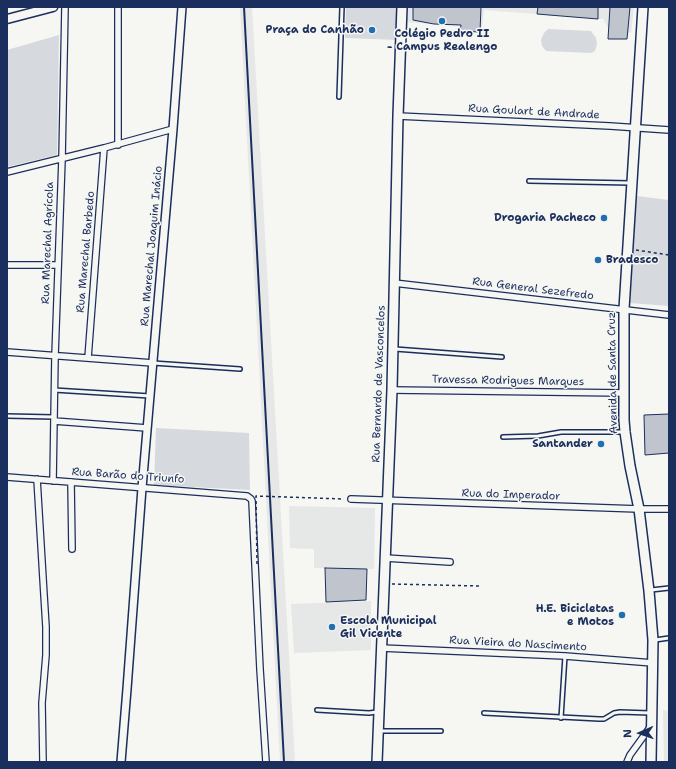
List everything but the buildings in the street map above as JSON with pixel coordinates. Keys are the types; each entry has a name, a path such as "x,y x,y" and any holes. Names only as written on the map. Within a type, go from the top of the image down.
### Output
{"main road":[{"path":"7,19 53,7"},
{"name":"Rua Bernardo de Vasconcelos","path":"377,762 392,390 402,7"},
{"name":"Avenida de Santa Cruz","path":"643,7 624,309 624,420 630,466 639,509 649,590 653,640 651,762"}],"street":[{"name":"Rua Marechal Agrícola","path":"53,481 54,390 62,159 65,7"},
{"path":"118,7 118,145"},
{"name":"Rua Marechal Joaquim Inácio","path":"121,762 182,7"},
{"name":"Rua Goulart de Andrade","path":"398,116 635,127 669,130"},
{"path":"7,172 118,145 173,129"},
{"name":"Rua Marechal Barbedo","path":"88,358 104,148"},
{"path":"7,265 58,265"},
{"name":"Rua General Sezefredo","path":"394,283 669,315"},
{"path":"7,352 153,363"},
{"name":"Travessa Rodrigues Marques","path":"392,390 624,393"},
{"path":"54,419 147,428"},
{"name":"Rua Barão do Triunfo","path":"7,477 247,496 252,501 266,762"},
{"path":"37,479 46,627 46,655 42,703 43,762"},
{"path":"71,482 72,549"},
{"name":"Rua do Imperador","path":"351,499 669,509"},
{"path":"385,558 450,562"},
{"name":"Rua Vieira do Nascimento","path":"381,651 565,656 653,663"},
{"path":"627,762 630,755 651,726"}],"lane":[{"path":"338,97 342,7"},
{"path":"529,181 632,183"},
{"path":"393,349 502,357"},
{"path":"153,363 240,369"},
{"path":"54,390 150,396"},
{"path":"7,416 54,419"},
{"path":"503,437 538,436 561,432 625,432"},
{"path":"649,590 669,588"},
{"path":"653,640 669,638"},
{"path":"561,718 565,656"},
{"path":"317,710 379,712"},
{"path":"484,713 604,719 614,713 620,712 652,713"},
{"path":"378,731 441,731"}],"path":[{"path":"628,249 669,255"},
{"path":"257,564 256,496 344,499"},
{"path":"384,584 479,586"}],"shaded area":[{"path":"240,7 252,7 295,762 280,762"},
{"name":"Praça do Canhão","path":"346,7 401,7 399,40 345,38"},
{"name":"Colégio Pedro II - Campus Realengo","path":"403,7 634,7 631,33 610,31 603,19 484,10 482,27 402,22"},
{"path":"548,29 591,31 596,38 597,44 595,51 591,53 546,51 542,46 541,40 544,33"},
{"path":"59,35 57,155 7,167 7,50"},
{"path":"637,196 669,200 669,306 630,303"},
{"path":"156,428 249,433 250,490 154,485"},
{"path":"289,506 375,508 374,569 314,568 314,549 290,548"},
{"name":"Escola Municipal Gil Vicente","path":"371,601 371,650 294,653 291,604"},
{"path":"663,710 669,711 669,762 664,762"}],"railway":[{"path":"244,7 284,762"}],"place":[{"name":"Colégio Pedro II - Campus Realengo","path":"442,21"},
{"name":"Praça do Canhão","path":"372,30"},
{"name":"Drogaria Pacheco","path":"604,218"},
{"name":"Bradesco","path":"598,260"},
{"name":"Santander","path":"601,444"},
{"name":"H.E. Bicicletas e Motos","path":"622,615"},
{"name":"Escola Municipal Gil Vicente","path":"332,627"}]}
